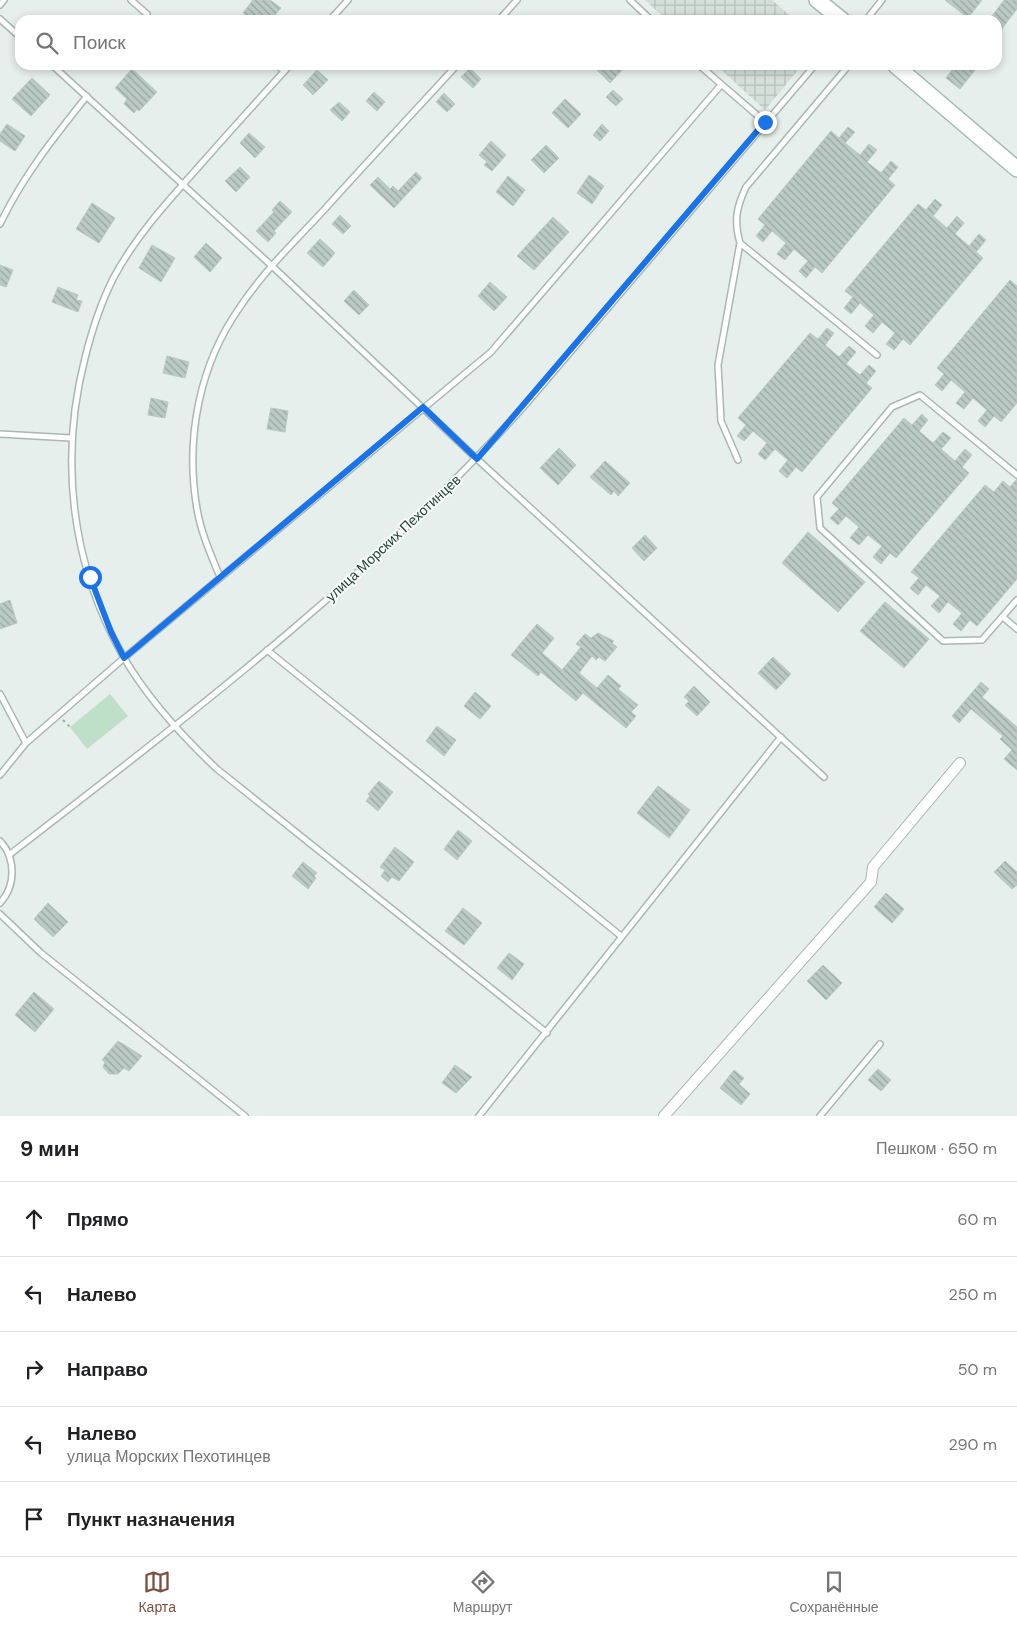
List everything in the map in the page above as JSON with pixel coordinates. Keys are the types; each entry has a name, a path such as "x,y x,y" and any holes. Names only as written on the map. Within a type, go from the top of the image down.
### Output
{"main road":[{"path":"817,0 836,15"},
{"path":"901,70 1017,170"}],"street":[{"path":"664,1116 871,882 873,867 960,763"}],"lane":[{"path":"0,4 4,0"},
{"path":"132,0 147,14"},
{"path":"334,15 348,0"},
{"path":"504,15 517,0"},
{"path":"630,0 646,15"},
{"path":"870,15 882,0"},
{"path":"0,19 15,32"},
{"path":"58,70 272,266 477,459 824,777"},
{"path":"220,577 206,544 197,510 193,473 193,439 198,404 207,372 223,336 239,307 272,266 452,70"},
{"path":"705,70 765,122"},
{"name":"улица Морских Пехотинцев","path":"9,855 175,726 267,650 401,534 477,459 811,70"},
{"path":"738,460 721,421 718,364 740,243 735,225 737,207 746,187 845,70"},
{"path":"284,71 156,214 114,277 90,338 76,402 71,438 72,495 82,549 100,604 124,658 175,726 217,769 547,1033"},
{"path":"0,775 26,743 124,658 490,352 721,85"},
{"path":"0,224 11,200 45,149 87,96"},
{"path":"740,243 876,355"},
{"path":"1017,474 920,395 892,407 817,498 820,528 944,641 982,640 1017,600"},
{"path":"0,434 71,438"},
{"path":"1003,617 1017,629"},
{"path":"267,650 622,936"},
{"path":"0,694 26,743"},
{"path":"479,1116 781,737"},
{"path":"0,840 9,855 12,870 11,884 0,903"},
{"path":"0,914 41,953 245,1116"},
{"path":"820,1116 880,1044"}],"shaded area":[{"path":"645,0 772,0 789,15 662,15"},
{"path":"721,70 798,70 765,110"}],"green space":[{"path":"110,694 128,716 87,749 70,727"}],"building":[{"path":"253,0 270,0 281,8 275,15 245,15 243,13"},
{"path":"945,0 982,0 970,15 964,15"},
{"path":"1004,0 1017,0 1017,9 1002,28 1002,15 993,15"},
{"path":"133,70 157,92 139,111 137,109 134,113 124,104 127,99 115,88"},
{"path":"317,70 328,80 313,95 303,85"},
{"path":"468,70 472,70 481,79 473,88 461,77"},
{"path":"597,70 622,70 610,83"},
{"path":"952,70 975,70 960,89 946,78"},
{"path":"32,78 50,95 31,116 12,99"},
{"path":"613,90 623,99 616,106 606,97"},
{"path":"374,92 385,102 377,111 366,101"},
{"path":"444,93 455,104 447,112 436,102"},
{"path":"565,99 581,114 568,128 552,113"},
{"path":"339,102 350,112 342,121 330,110"},
{"path":"7,124 25,136 15,151 0,141 0,134"},
{"path":"602,124 609,131 600,141 593,135"},
{"path":"848,127 855,132 845,143 860,155 869,144 877,150 867,162 881,173 891,161 898,167 888,179 895,185 822,273 815,267 806,278 799,271 808,261 794,249 785,260 777,254 786,243 772,231 763,242 756,236 765,225 758,219 831,131 839,138"},
{"path":"249,133 265,147 255,158 240,143"},
{"path":"491,141 506,155 492,171 484,165 487,162 479,155"},
{"path":"546,145 559,158 544,173 531,160"},
{"path":"240,167 250,177 236,192 225,181"},
{"path":"416,172 422,178 394,208 370,185 378,177 390,189 393,186 398,191"},
{"path":"589,175 604,186 592,204 577,193"},
{"path":"508,176 525,190 513,206 496,192"},
{"path":"935,199 942,205 933,216 947,228 957,216 964,223 955,234 969,246 979,234 986,240 976,252 983,258 910,345 903,339 894,350 886,344 895,333 882,322 873,333 865,326 874,315 860,303 851,314 844,308 853,297 845,291 918,204 926,210"},
{"path":"280,201 292,212 274,231 276,233 268,242 256,231 274,212 272,210"},
{"path":"92,203 115,218 99,243 76,229"},
{"path":"340,215 351,226 343,234 332,224"},
{"path":"553,217 569,232 534,270 517,256"},
{"path":"320,239 335,253 323,267 307,253"},
{"path":"206,243 222,258 210,272 194,257"},
{"path":"152,245 175,258 161,282 139,268"},
{"path":"0,265 13,270 6,287 0,285"},
{"path":"1010,280 1017,286 1017,403 1001,422 994,416 985,427 978,421 987,410 973,398 964,409 956,403 965,392 951,380 942,391 935,385 944,374 937,368"},
{"path":"490,282 507,297 494,311 478,296"},
{"path":"58,287 78,295 76,300 82,301 78,312 52,302"},
{"path":"354,290 369,305 359,315 344,301"},
{"path":"827,328 834,333 825,345 839,357 849,346 856,352 846,364 860,375 869,365 876,371 866,383 872,388 802,472 796,467 787,478 779,471 788,460 775,449 765,460 758,454 767,443 753,431 744,441 737,436 746,425 738,418 810,333 818,339"},
{"path":"167,356 189,362 185,378 163,373"},
{"path":"151,398 168,402 165,418 148,415"},
{"path":"271,408 288,411 285,432 267,429"},
{"path":"922,414 928,420 919,431 933,443 943,432 951,438 941,449 955,461 965,449 972,455 962,467 969,473 896,558 890,553 881,564 873,557 882,546 868,535 859,545 850,538 859,527 846,516 838,525 830,518 839,509 832,503 904,418 912,425"},
{"path":"559,448 576,465 558,485 540,468"},
{"path":"605,461 630,483 618,496 614,491 611,495 590,477"},
{"path":"1017,479 1017,579 977,626 970,620 961,631 953,624 962,613 948,602 939,613 931,606 940,596 926,585 918,595 910,588 919,578 911,572 985,485 994,492 1003,481 1010,487"},
{"path":"808,532 865,582 838,612 782,563"},
{"path":"645,535 657,548 644,561 632,548"},
{"path":"10,600 17,623 0,629 0,604"},
{"path":"885,602 929,639 904,668 860,631"},
{"path":"537,624 554,638 542,653 562,670 581,647 576,644 585,634 591,638 598,633 614,641 612,643 617,647 605,661 599,657 596,660 592,656 579,673 597,688 608,675 621,686 618,689 638,705 631,712 636,716 626,728 583,693 576,701 541,672 538,676 511,655"},
{"path":"773,657 791,674 776,690 758,673"},
{"path":"981,682 989,689 982,697 1017,727 1017,770 1004,759 1012,750 1000,739 1003,736 971,709 959,723 952,716"},
{"path":"694,686 710,702 697,716 685,705 689,701 684,697"},
{"path":"475,692 491,706 480,719 464,706"},
{"path":"437,726 456,740 444,756 426,741"},
{"path":"379,781 393,792 378,811 366,801 370,796 368,794"},
{"path":"658,786 690,810 669,838 637,813"},
{"path":"458,830 472,841 457,860 444,849"},
{"path":"395,847 414,862 399,881 392,877 388,882 381,876 385,870 380,867"},
{"path":"1005,861 1017,872 1017,885 1012,889 994,872"},
{"path":"303,862 317,873 314,876 316,878 308,889 292,876"},
{"path":"886,893 904,909 892,923 874,907"},
{"path":"48,903 68,922 53,937 34,919"},
{"path":"463,908 482,923 464,945 445,931"},
{"path":"509,953 524,964 512,980 497,968"},
{"path":"823,965 842,983 826,1000 807,981"},
{"path":"34,992 54,1009 35,1032 15,1015"},
{"path":"118,1041 142,1056 129,1071 124,1068 118,1074 109,1074 103,1067 105,1062 102,1060"},
{"path":"455,1065 472,1077 456,1093 442,1083"},
{"path":"878,1069 891,1080 881,1091 868,1080"},
{"path":"734,1070 744,1078 739,1084 750,1094 741,1105 720,1088"}],"route":[{"path":"90,577 111,632 124,658 423,407 477,459 526,404 765,122"}]}
